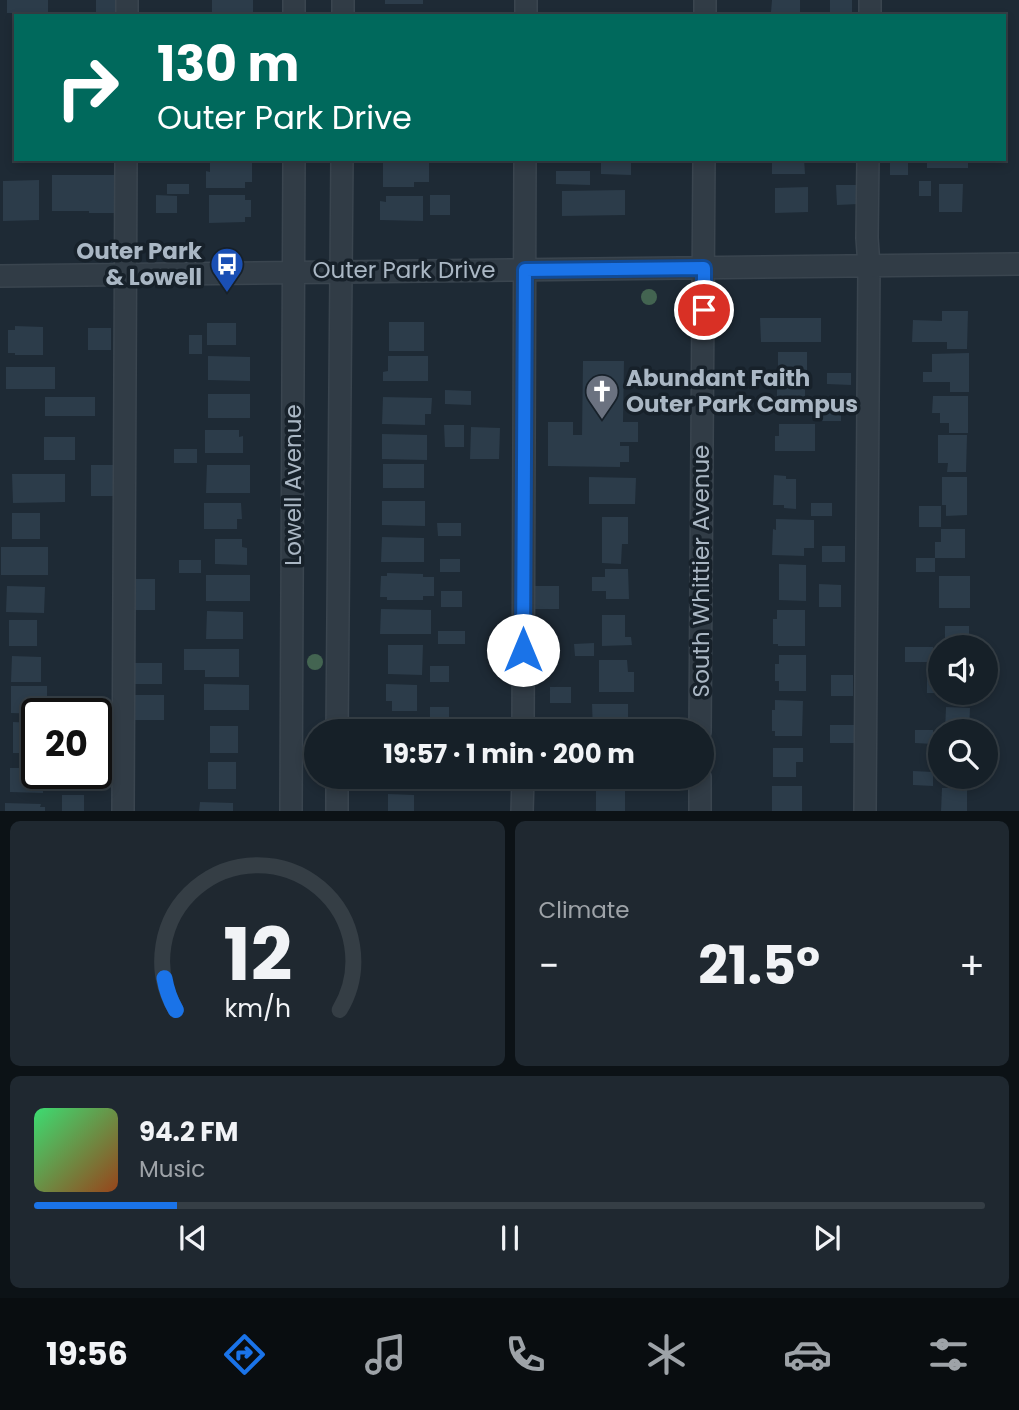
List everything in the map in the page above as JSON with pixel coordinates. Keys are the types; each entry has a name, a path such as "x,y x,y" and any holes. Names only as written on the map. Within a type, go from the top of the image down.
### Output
{"street":[{"path":"123,811 126,161"},
{"name":"Lowell Avenue","path":"290,811 293,161"},
{"name":"Lowell Avenue","path":"337,719 342,161"},
{"path":"523,719 525,161"},
{"name":"South Whittier Avenue","path":"700,719 704,161"},
{"path":"865,811 868,161"},
{"name":"Outer Park Drive","path":"0,275 1019,264"},
{"path":"337,789 337,811"},
{"path":"522,811 523,789"},
{"path":"700,789 700,811"}],"building":[{"path":"7,0 48,0 48,14 7,13"},
{"path":"96,0 119,0 119,13 96,13"},
{"path":"212,0 253,0 253,12 212,13"},
{"path":"385,0 423,0 423,4 385,4"},
{"path":"772,0 800,0 800,13 771,12"},
{"path":"830,0 852,0 852,14 830,14"},
{"path":"16,161 51,161 51,163"},
{"path":"383,161 429,161 429,182 414,182 414,187 383,187"},
{"path":"601,161 631,161 631,175 601,174"},
{"path":"772,161 804,161 805,174 772,174"},
{"path":"890,161 908,161 908,175 890,175"},
{"path":"927,161 968,161 968,168 927,168"},
{"path":"210,162 252,162 252,182 245,182 245,188 206,188 206,171 210,172"},
{"path":"556,171 590,171 590,185 556,184"},
{"path":"52,175 115,175 115,213 52,211"},
{"path":"39,180 39,220 3,221 3,181"},
{"path":"919,181 931,181 931,196 919,196"},
{"path":"167,184 189,184 189,194 167,194"},
{"path":"939,184 963,184 962,212 939,212"},
{"path":"836,185 858,185 858,204 837,205"},
{"path":"808,187 808,212 775,213 775,188"},
{"path":"625,190 625,215 562,216 562,191"},
{"path":"156,195 177,196 177,213 156,213"},
{"path":"209,195 245,195 245,200 251,200 251,217 245,217 245,222 209,223"},
{"path":"430,195 450,195 450,215 430,215"},
{"path":"386,196 423,196 423,221 380,220 380,201 386,202"},
{"path":"942,311 968,311 967,349 947,349 947,342 912,342 913,320 942,321"},
{"path":"760,318 821,318 821,342 761,342"},
{"path":"389,322 424,322 424,351 389,351"},
{"path":"207,323 236,323 236,345 207,345"},
{"path":"15,326 43,327 43,355 8,353 8,330 15,330"},
{"path":"88,328 111,328 111,350 88,350"},
{"path":"189,335 202,335 202,354 189,354"},
{"path":"778,352 807,352 807,377 778,378"},
{"path":"969,353 969,392 950,392 950,382 923,382 923,372 932,372 932,354"},
{"path":"208,356 250,357 250,381 208,380"},
{"path":"388,356 428,356 428,381 383,381 383,372 388,371"},
{"path":"583,361 624,361 623,422 638,422 638,442 620,442 620,446 629,446 629,462 620,462 620,467 548,466 548,422 573,422 573,435 582,435"},
{"path":"6,367 55,367 55,389 6,389"},
{"path":"827,373 851,373 851,385 827,384"},
{"path":"777,387 805,387 805,413 777,413"},
{"path":"445,390 471,391 471,405 445,404"},
{"path":"208,394 250,394 250,418 208,418"},
{"path":"933,396 968,396 968,433 949,433 949,423 940,423 940,413 932,413"},
{"path":"45,397 95,397 95,416 45,416"},
{"path":"383,397 432,398 431,414 425,414 425,425 382,424"},
{"path":"820,407 841,407 841,421 820,421"},
{"path":"779,424 815,424 815,451 775,451 775,436 779,436"},
{"path":"444,425 464,425 464,447 445,447"},
{"path":"471,427 500,428 499,459 470,459"},
{"path":"205,430 239,430 239,437 243,436 243,453 205,453"},
{"path":"382,434 427,435 427,460 382,459"},
{"path":"938,435 967,435 966,472 947,472 948,463 938,463"},
{"path":"44,437 75,437 75,460 44,460"},
{"path":"174,449 197,449 197,463 174,463"},
{"path":"383,464 424,464 424,488 383,488"},
{"path":"91,465 117,465 117,496 91,496"},
{"path":"207,465 250,465 250,493 206,493"},
{"path":"12,474 65,474 65,502 13,503"},
{"path":"774,475 796,479 796,509 773,505"},
{"path":"589,477 636,478 635,504 589,504"},
{"path":"942,477 967,477 967,515 946,516 946,505 942,505"},
{"path":"382,501 425,501 425,526 382,525"},
{"path":"204,503 241,503 242,519 237,519 237,529 204,529"},
{"path":"811,503 832,503 832,516 811,516"},
{"path":"919,506 941,506 941,527 919,527"},
{"path":"12,513 40,513 40,539 12,539"},
{"path":"602,517 628,517 628,544 622,544 621,564 602,563"},
{"path":"776,519 814,520 814,548 804,548 804,556 772,555"},
{"path":"437,523 461,523 461,536 438,536"},
{"path":"941,529 965,529 965,558 935,558 935,542 941,542"},
{"path":"382,537 424,538 424,562 381,562"},
{"path":"215,539 242,539 242,547 247,548 247,565 215,564"},
{"path":"822,546 845,546 845,562 822,562"},
{"path":"1,547 48,547 48,575 1,575"},
{"path":"916,558 935,558 935,572 916,572"},
{"path":"440,559 460,559 460,572 440,572"},
{"path":"179,560 201,560 201,573 179,573"},
{"path":"779,564 806,565 806,601 779,600"},
{"path":"605,569 628,569 629,599 606,599 606,591 592,591 592,577 605,577"},
{"path":"387,573 434,577 434,596 423,596 423,600 387,600 387,597 380,597 381,576 387,576"},
{"path":"206,575 250,575 250,601 206,601"},
{"path":"939,576 970,576 970,608 939,608"},
{"path":"131,579 155,579 155,610 131,610"},
{"path":"819,584 841,585 841,607 819,607"},
{"path":"7,586 45,587 44,613 6,612"},
{"path":"529,586 559,586 559,609 530,609"},
{"path":"441,591 462,591 462,607 441,607"},
{"path":"381,609 431,610 431,634 380,634"},
{"path":"777,610 805,610 805,646 773,644 773,619 777,619"},
{"path":"207,611 243,612 243,639 206,639"},
{"path":"602,615 625,615 625,637 631,637 632,645 602,646"},
{"path":"9,620 37,620 37,646 9,646"},
{"path":"945,626 969,626 969,635 945,635"},
{"path":"438,631 465,631 465,644 438,644"},
{"path":"594,643 594,656 575,656 574,644"},
{"path":"388,645 423,645 422,675 388,674"},
{"path":"905,647 928,647 928,662 905,662"},
{"path":"184,649 239,649 239,677 205,677 205,670 184,670"},
{"path":"779,655 806,655 806,691 779,691 779,681 775,681 775,664 779,664"},
{"path":"12,656 41,657 41,682 11,682"},
{"path":"599,660 627,660 628,672 634,672 634,692 599,692"},
{"path":"131,663 162,663 162,684 131,684"},
{"path":"430,666 449,666 449,682 430,682"},
{"path":"831,675 853,675 853,696 831,696"},
{"path":"204,684 249,685 249,710 204,710"},
{"path":"386,684 417,685 417,711 392,711 392,701 386,701"},
{"path":"11,686 47,686 47,698 21,698 21,713 11,713"},
{"path":"550,687 571,687 571,703 550,703"},
{"path":"130,695 164,695 164,720 130,720"},
{"path":"775,700 803,701 802,736 775,736 775,731 772,731 772,710 775,710"},
{"path":"592,704 628,704 628,719 593,719"},
{"path":"430,707 449,707 449,718 430,718"},
{"path":"946,707 970,708 970,719 946,719"},
{"path":"13,722 21,722 21,753 13,753"},
{"path":"830,725 856,725 856,743 830,743"},
{"path":"210,726 238,726 238,753 210,753"},
{"path":"915,730 928,730 928,744 915,743"},
{"path":"773,748 803,748 803,762 796,762 796,777 773,777"},
{"path":"208,762 236,762 236,789 208,789"},
{"path":"10,768 21,768 21,789 43,789 43,793 10,792"},
{"path":"913,771 928,772 928,786 913,785"},
{"path":"772,786 802,786 802,811 772,811"},
{"path":"596,789 625,789 625,811 596,811"},
{"path":"942,789 967,789 967,811 941,811"},
{"path":"388,794 414,795 414,811 388,811"},
{"path":"62,795 84,795 84,811 62,811"},
{"path":"200,802 233,803 233,811 199,811"},
{"path":"5,803 41,804 40,807 45,807 45,811 5,811"}],"place":[{"name":"Outer Park & Lowell","path":"227,294"},
{"name":"Abundant Faith Outer Park Campus","path":"602,421"}],"route":[{"path":"523,650 525,270 704,268 704,310"}]}
